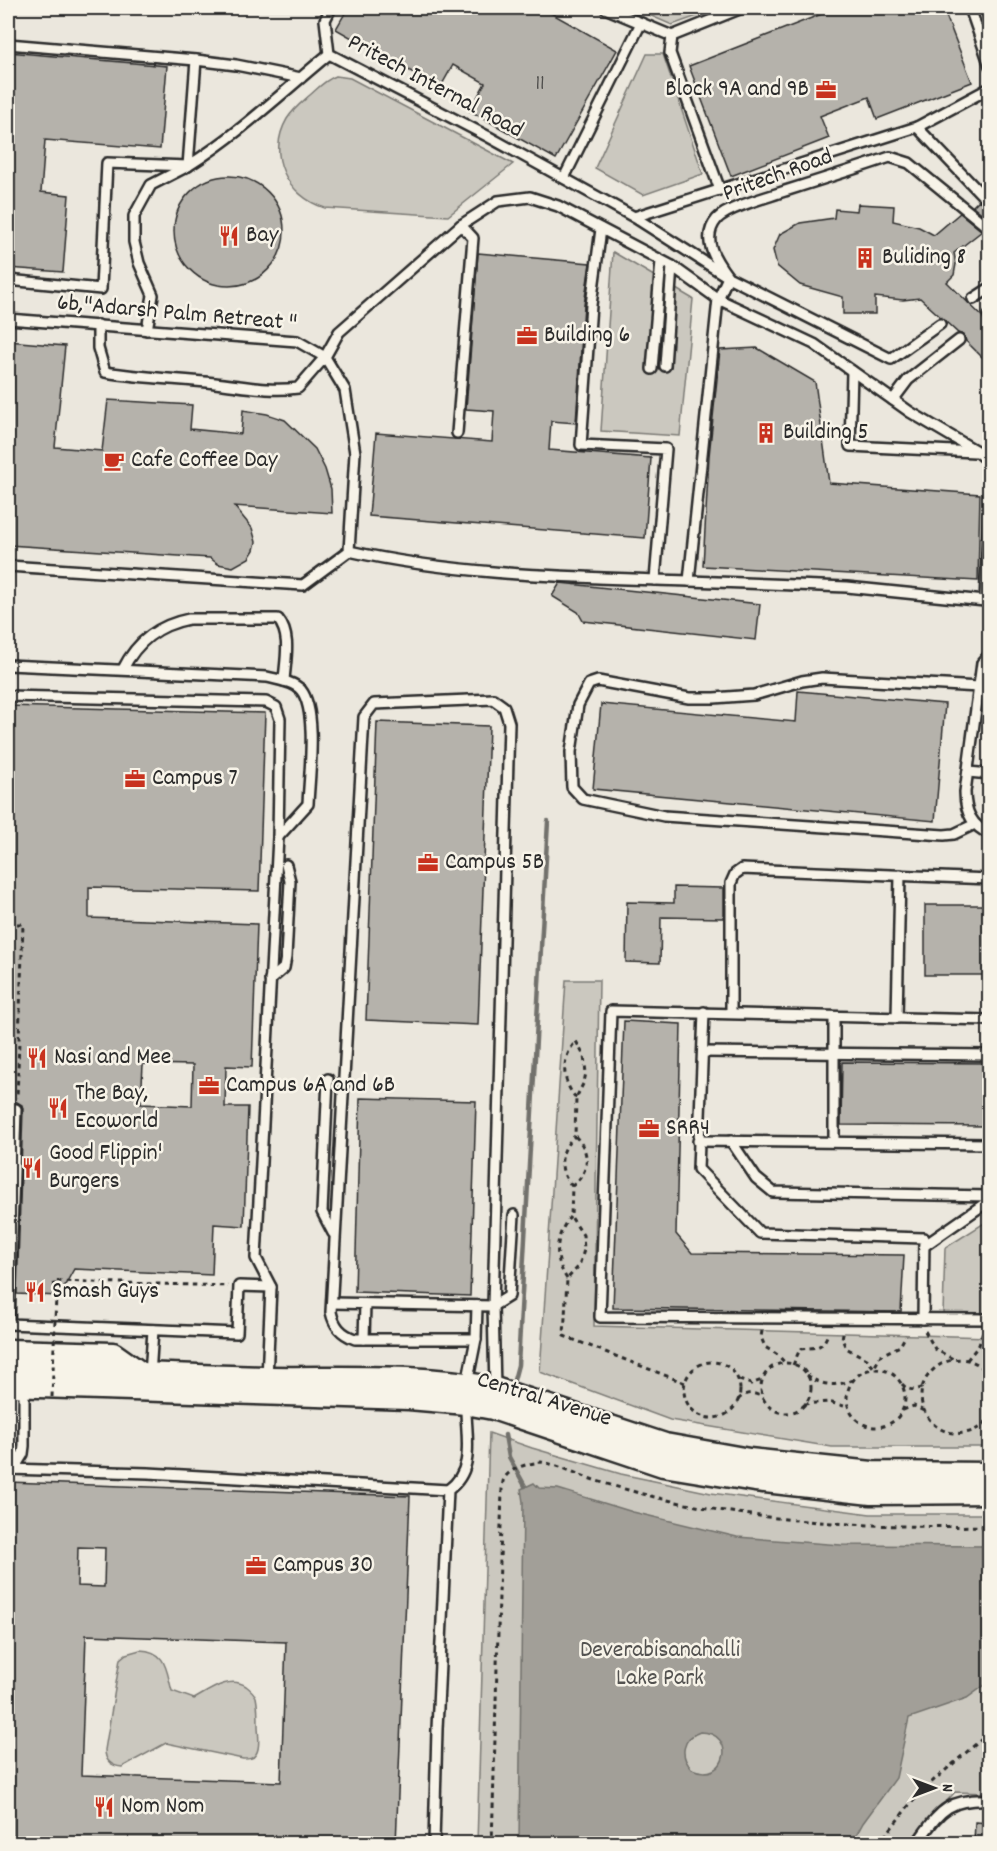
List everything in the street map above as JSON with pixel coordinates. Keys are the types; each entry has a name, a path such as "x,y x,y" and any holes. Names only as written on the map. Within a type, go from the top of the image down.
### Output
{"street":[{"path":"8,1351 113,1354 145,1374"},
{"name":"Central Avenue","path":"13,1382 145,1374 409,1379 466,1393 493,1408 663,1465 755,1480 871,1493 990,1492"},
{"name":"Central Avenue","path":"13,1382 409,1398 495,1389 665,1445 749,1460 872,1473 990,1474"}],"lane":[{"name":"Pritech Internal Road","path":"331,8 325,20 329,54 634,217 728,277"},
{"path":"605,8 672,36 742,8"},
{"path":"970,8 990,66"},
{"path":"564,178 641,23"},
{"path":"672,36 670,53 720,190"},
{"path":"8,44 196,60 236,65 301,78"},
{"path":"147,330 153,295 138,262 134,242 134,216 151,185 213,150 329,54"},
{"path":"188,166 196,60"},
{"path":"634,217 917,127 990,88"},
{"path":"917,127 982,195"},
{"name":"Pritech Road","path":"728,277 714,258 709,245 711,229 717,218 744,204 890,157 909,163 990,229"},
{"path":"8,280 101,289 107,163 188,166"},
{"path":"98,325 98,348 105,372 278,391 298,388 325,357 339,333 461,225 498,201 530,197 558,206 672,267 718,299 814,344 892,400 978,452 986,459 990,469"},
{"path":"457,433 472,238 461,225"},
{"path":"601,229 591,305 581,445 666,449 655,580"},
{"path":"652,369 661,261"},
{"path":"665,366 672,267"},
{"path":"689,582 718,299 728,277 891,359 940,324"},
{"path":"973,298 990,288"},
{"name":"6b,\"Adarsh Palm Retreat \"","path":"8,319 297,341 325,357 345,390 355,453 349,551"},
{"path":"892,400 908,380 958,340"},
{"path":"852,371 850,446 978,452"},
{"path":"8,566 303,585 349,551 387,559 534,576 847,587 985,601 990,487"},
{"path":"123,669 143,639 176,621 278,619 283,625 287,639 284,681"},
{"path":"990,654 982,663 965,805 975,824 990,834"},
{"path":"8,665 267,677 292,683 301,690 311,720 308,804 278,837"},
{"path":"975,824 954,834 944,835 664,816 583,799 575,792 570,780 571,752 578,705 589,684 593,682 603,681 689,698 754,695 802,681 822,678 979,687"},
{"path":"8,696 266,702 276,707 279,719 278,837 256,1258 271,1287 267,1378"},
{"path":"476,1339 348,1336 337,1327 331,1312 364,717 374,704 493,699 504,707 509,723 493,1306 495,1389"},
{"path":"968,772 990,774"},
{"path":"270,980 284,968 286,957 290,881 286,865"},
{"path":"731,1012 731,883 735,874 742,869 990,879"},
{"path":"897,1018 900,875"},
{"path":"986,1319 600,1317 611,1011 731,1012 834,1017 990,1020"},
{"path":"704,1012 698,1169 760,1233 924,1238 923,1319"},
{"path":"834,1017 834,1141"},
{"path":"703,1052 990,1055"},
{"path":"328,1079 322,1212 334,1235"},
{"path":"16,1109 8,1324 237,1333 239,1286 271,1287"},
{"path":"698,1140 990,1144"},
{"path":"731,1141 756,1178 773,1191 990,1198"},
{"path":"924,1246 990,1198"},
{"path":"332,1303 493,1306 509,1296 514,1215"},
{"path":"364,1338 365,1304"},
{"path":"8,1468 18,1466 448,1490 459,1482 468,1458 466,1393 476,1339 477,1306"},
{"path":"145,1374 153,1330"},
{"path":"13,1382 24,1446 18,1466"},
{"path":"434,1844 448,1490"},
{"path":"916,1844 940,1812 967,1799 990,1800"}],"path":[{"path":"8,924 23,924 16,1109"},
{"path":"576,1041 567,1055 564,1072 568,1086 576,1098"},
{"path":"573,1186 564,1174 561,1160 566,1147 575,1136"},
{"path":"567,1279 559,1264 557,1248 561,1231 571,1217"},
{"path":"52,1397 56,1296 54,1281 239,1286"},
{"path":"923,1319 926,1336 941,1354 981,1366 990,1376"},
{"path":"967,1360 979,1345 986,1319"},
{"path":"762,1331 765,1347 778,1355 785,1363"},
{"path":"793,1365 800,1349 818,1348 825,1342 828,1333"},
{"path":"843,1333 842,1338 846,1348 867,1359 874,1368"},
{"path":"874,1368 881,1355 900,1346 906,1335"},
{"path":"955,1359 938,1366 926,1378 921,1395 929,1419 943,1431 961,1434 978,1429 990,1417"},
{"path":"738,1401 740,1393 737,1378 733,1371 719,1363 696,1367 686,1379 684,1395 691,1409 705,1417 713,1418 728,1413 738,1401 741,1397 750,1393 756,1394 776,1411 783,1413 798,1409 804,1404 810,1389 806,1374"},
{"path":"764,1401 762,1380 770,1368 785,1363 793,1365 812,1379 828,1385 845,1383 866,1370 874,1368 889,1372 909,1389 915,1390 923,1387"},
{"path":"737,1378 751,1384 762,1380"},
{"path":"853,1379 847,1393 848,1407 856,1419 869,1426 884,1426 904,1409 914,1406 925,1412"},
{"path":"901,1383 905,1399 901,1413"},
{"path":"804,1404 828,1402 848,1407"},
{"path":"492,1844 502,1489 504,1478 511,1472 524,1466 541,1462 549,1463 637,1493 720,1511 762,1517 867,1524 990,1526"},
{"path":"879,1844 910,1804 990,1732"}],"green space":[{"path":"633,8 720,8 672,25"},
{"path":"647,54 663,54 703,174 643,195 595,168"},
{"path":"336,76 350,78 513,164 448,216 325,208 312,202 300,194 284,172 280,160 281,133 287,119 295,109 322,84"},
{"path":"613,252 693,299 680,436 601,431"},
{"path":"566,980 599,980 594,1326 989,1337 989,1447 832,1447 670,1420 540,1372"},
{"path":"989,1220 989,1314 943,1314 945,1248"},
{"name":"Deverabisanahalli Lake Park","path":"489,1433 621,1474 711,1493 870,1514 989,1514 989,1793 955,1792 909,1843 477,1844"},
{"path":"140,1650 156,1654 164,1663 172,1691 194,1699 226,1683 240,1683 249,1688 256,1697 258,1708 259,1744 255,1756 243,1759 166,1743 122,1767 109,1762 105,1750 120,1659 126,1654"}],"shaded area":[{"name":"Deverabisanahalli Lake Park","path":"534,1483 539,1488 558,1489 633,1512 737,1537 841,1545 989,1546 989,1682 967,1698 909,1718 896,1778 863,1823 852,1843 519,1843 523,1502 521,1489","holes":["700,1732 712,1734 720,1740 723,1748 720,1764 713,1770 704,1772 692,1769 685,1759 686,1743 689,1738"]}],"building":[{"path":"348,8 542,8 617,50 556,159 470,111 485,83 453,65 440,88 336,29"},
{"name":"Block 9A and 9B","path":"837,8 943,8 972,82 877,119 869,97 820,116 829,138 731,176 689,66"},
{"path":"8,52 167,66 160,149 45,140 41,192 69,195 63,272 8,268"},
{"name":"Bay","path":"229,176 250,180 268,192 280,210 284,231 280,252 268,270 250,282 229,286 208,282 190,270 178,252 174,231 178,210 190,192 208,180"},
{"path":"990,190 990,220 973,206 978,201 983,202 987,199"},
{"name":"Buliding 8","path":"858,204 894,206 893,221 919,227 934,235 960,213 982,231 954,253 956,264 954,275 947,282 990,324 990,350 982,357 966,341 964,335 958,333 920,298 903,300 875,297 875,314 843,314 843,297 800,285 777,266 773,250 780,234 800,223 834,218 835,209 857,211"},
{"name":"Building 6","path":"478,253 590,263 584,305 576,423 551,421 549,450 651,458 645,538 369,516 376,433 492,442 494,411 466,409"},
{"path":"8,341 65,346 55,447 102,451 108,400 192,405 190,429 241,434 243,410 267,414 285,420 315,449 325,469 331,489 332,513 234,506 252,528 256,542 249,558 233,567 218,564 210,558 8,545"},
{"name":"Building 5","path":"757,348 815,382 829,483 980,494 978,581 703,566 709,456 720,350"},
{"path":"560,583 760,604 756,640 583,621 578,612 552,596"},
{"path":"798,691 945,704 935,821 593,789 601,704 796,722"},
{"path":"8,706 265,713 259,891 89,887 89,918 257,924 252,1067 226,1066 225,1107 248,1107 244,1226 214,1224 212,1275 74,1269 59,1296 17,1294 23,1109 22,1105 17,1102 12,1103 9,1108 8,1163 8,968 10,969 11,926 8,926","holes":["143,1064 193,1065 192,1106 141,1104"]},
{"name":"Campus 5B","path":"377,722 489,726 478,1025 366,1020"},
{"path":"674,887 724,888 724,918 661,917 660,963 626,962 627,902 674,903"},
{"path":"925,905 990,905 990,975 925,975"},
{"name":"SRR4","path":"624,1021 681,1024 676,1234 692,1253 904,1255 901,1312 613,1308"},
{"path":"842,1062 990,1063 990,1126 841,1125"},
{"path":"360,1098 476,1101 470,1296 355,1292"},
{"path":"8,1482 410,1496 396,1844 8,1844","holes":["78,1547 105,1548 104,1587 77,1586","86,1635 286,1642 281,1782 81,1775"]},
{"path":"975,1822 990,1823 990,1844 974,1844"}],"waterway":[{"path":"514,1380 518,1365 548,821"},
{"path":"505,1435 509,1457 525,1486"}],"place":[{"name":"Block 9A and 9B","path":"826,90"},
{"name":"Bay","path":"229,236"},
{"name":"Buliding 8","path":"865,258"},
{"name":"Building 6","path":"527,336"},
{"name":"Building 5","path":"766,433"},
{"name":"Cafe Coffee Day","path":"114,461"},
{"name":"Campus 7","path":"135,779"},
{"name":"Campus 5B","path":"428,863"},
{"name":"Nasi and Mee","path":"37,1058"},
{"name":"Campus 6A and 6B","path":"209,1086"},
{"name":"The Bay, Ecoworld","path":"58,1108"},
{"name":"SRR4","path":"649,1129"},
{"name":"Good Flippin' Burgers","path":"32,1168"},
{"name":"Smash Guys","path":"35,1292"},
{"name":"Campus 30","path":"256,1566"},
{"name":"Nom Nom","path":"104,1807"}]}
